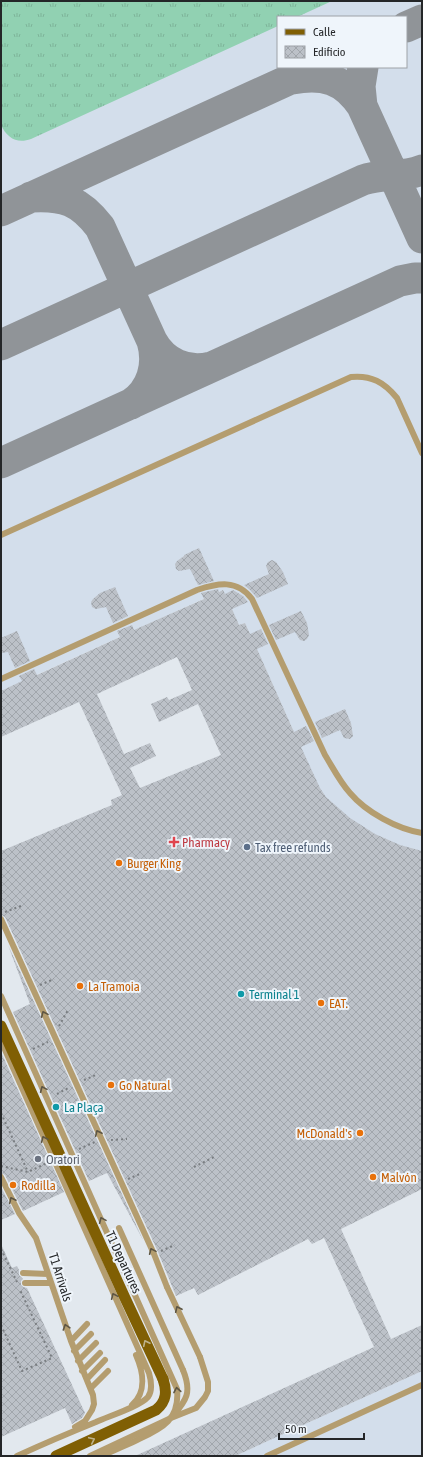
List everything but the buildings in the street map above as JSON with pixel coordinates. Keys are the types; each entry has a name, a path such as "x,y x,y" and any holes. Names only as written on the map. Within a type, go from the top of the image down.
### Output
{"main road":[{"name":"T1 Departures","path":"1,1026 166,1387 165,1399 156,1410 56,1456"}],"lane":[{"path":"1,535 351,378 372,378 379,381 390,390 397,398 422,453"},
{"path":"1,679 197,590 216,584 233,585 241,588 252,600 325,755 339,779 351,795 369,810 389,822 422,833"},
{"path":"1,919 154,1254 167,1287 200,1357 208,1382 208,1391 196,1408 171,1418 90,1456"},
{"path":"1,996 177,1389 178,1396 176,1409 165,1425 155,1432 102,1456"},
{"path":"1,1041 149,1373 151,1389 148,1396 124,1410 17,1456"},
{"name":"T1 Arrivals","path":"1,1177 19,1214 36,1238 74,1351 91,1388 94,1404 89,1416 79,1425 56,1438"},
{"path":"119,1228 185,1376 187,1388 186,1399 171,1418"},
{"path":"23,1273 48,1274"},
{"path":"25,1283 51,1284"},
{"path":"71,1341 87,1324"},
{"path":"74,1351 92,1334"},
{"path":"78,1361 96,1343"},
{"path":"82,1371 100,1353"},
{"path":"124,1410 134,1403 141,1387 141,1371 136,1355"},
{"path":"87,1379 105,1360"},
{"path":"91,1388 108,1371"},
{"path":"266,1456 422,1385"}],"path":[{"path":"1,914 21,906"},
{"path":"32,988 54,979"},
{"path":"1,1113 28,1172"},
{"path":"194,1167 214,1157"},
{"path":"121,1182 142,1173"},
{"path":"154,1254 175,1245"},
{"path":"1,1249 17,1283"},
{"path":"1,1325 22,1371 52,1358 20,1290"}],"shaded area":[{"path":"1,1 422,1 422,857 382,856 328,808 245,623 239,625 223,590 1,691"},
{"path":"422,1371 422,1456 235,1456"}],"green space":[{"path":"1,1 332,1 299,16 277,16 277,26 31,139 21,141 13,139 3,130 1,125"}],"taxiway":[{"path":"407,27 422,20"},
{"path":"1,211 315,68"},
{"path":"362,106 360,86 363,68"},
{"path":"292,79 313,77 332,80 340,84 355,97 362,106 422,238"},
{"path":"1,345 363,180 407,174 422,170"},
{"path":"31,197 53,197 62,199 78,206 93,218 100,227 152,341"},
{"path":"1,463 400,281 422,278"},
{"path":"131,404 144,392 152,376 155,359 152,341 163,355 177,364 193,369 211,367"}],"place":[{"name":"Pharmacy","path":"174,842"},
{"name":"Tax free refunds","path":"247,847"},
{"name":"Burger King","path":"119,863"},
{"name":"La Tramoia","path":"80,986"},
{"name":"Terminal 1","path":"241,994"},
{"name":"EAT.","path":"321,1003"},
{"name":"Go Natural","path":"111,1085"},
{"name":"La Plaça","path":"56,1107"},
{"name":"McDonald's","path":"360,1133"},
{"name":"Oratori","path":"38,1159"},
{"name":"Malvón","path":"373,1177"},
{"name":"Rodilla","path":"13,1185"}]}
